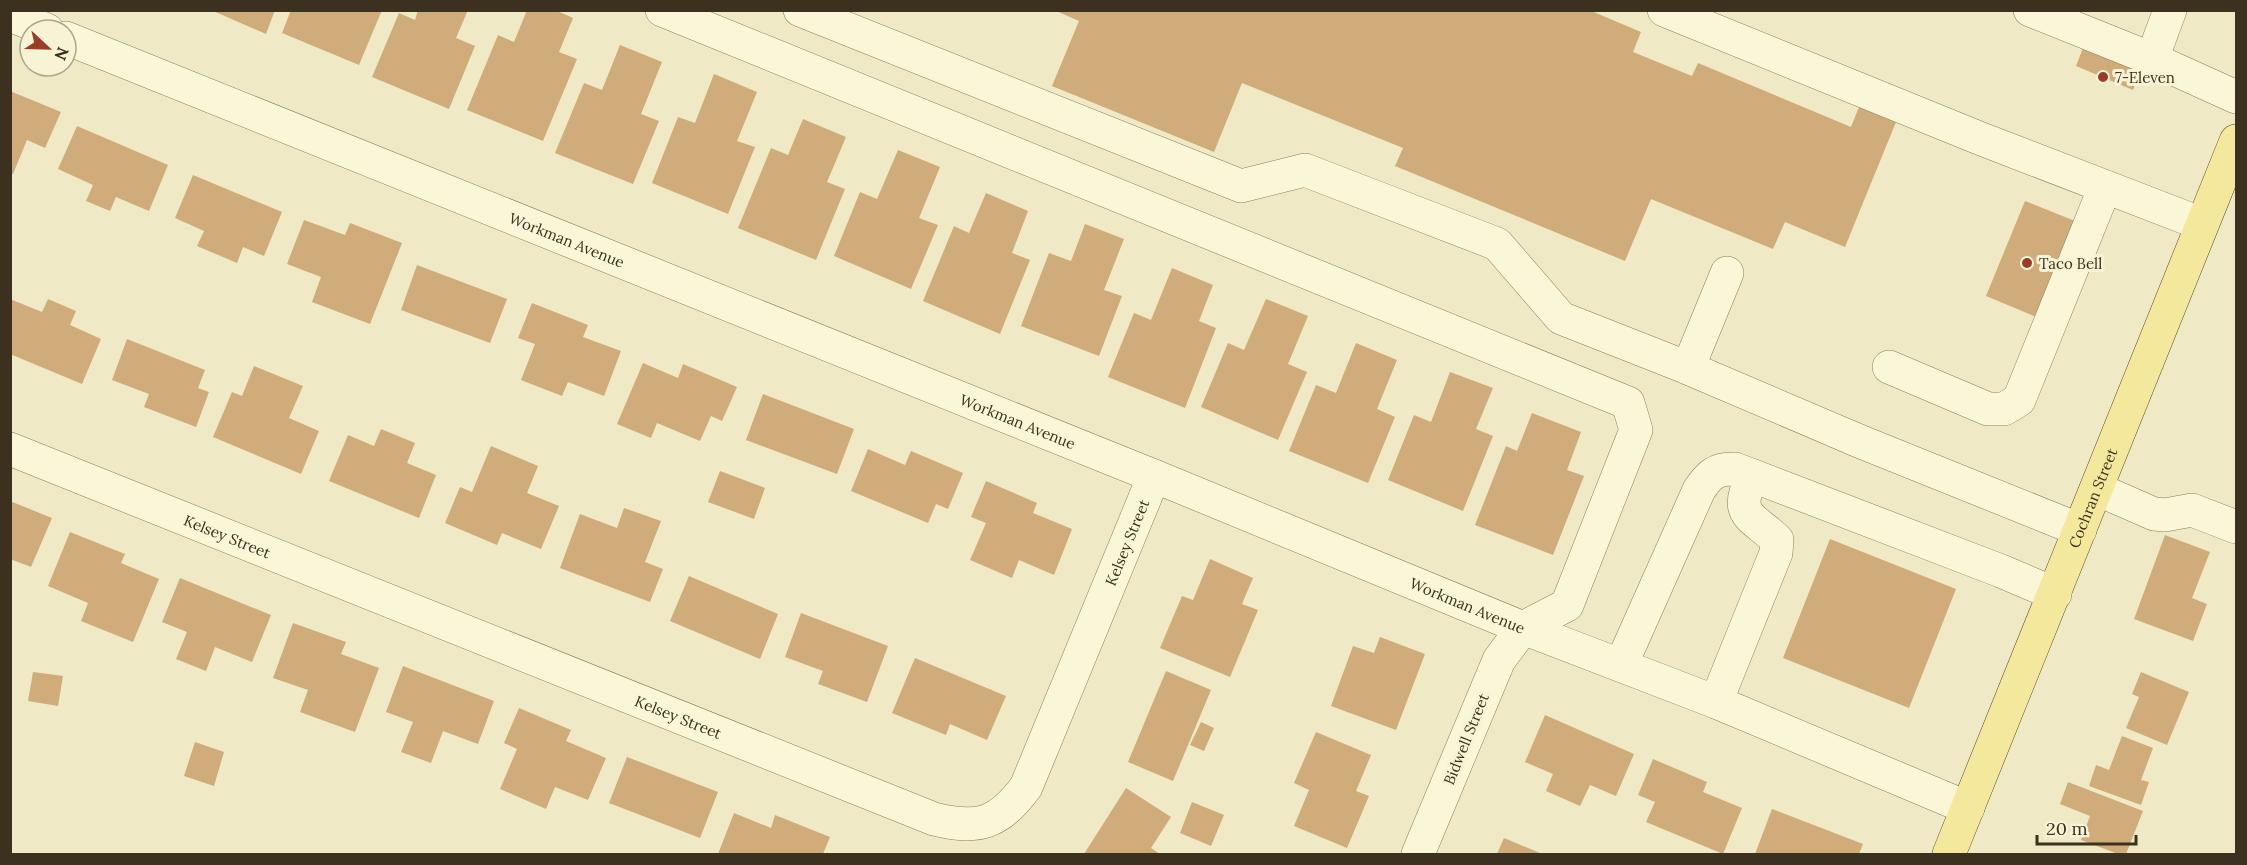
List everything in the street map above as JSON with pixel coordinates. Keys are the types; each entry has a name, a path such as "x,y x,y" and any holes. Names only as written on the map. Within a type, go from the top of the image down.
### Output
{"main road":[{"name":"Cochran Street","path":"1949,855 2236,141"}],"street":[{"path":"662,10 1628,403 1636,430 1567,605 1523,628"},
{"path":"800,10 1241,186 1305,170 1497,244 1561,318 2080,530"},
{"path":"1664,10 2202,224"},
{"path":"2030,10 2152,59 2236,97"},
{"path":"2152,59 2170,10"},
{"name":"Workman Avenue","path":"78,43 1154,476 1523,628 1716,702 1968,808"},
{"path":"1889,367 1988,409 2004,410 2019,400 2105,187"},
{"path":"1688,368 1727,273"},
{"name":"Kelsey Street","path":"10,448 923,814 961,825 987,822 1010,808 1026,787 1154,476"},
{"path":"1621,665 1699,490 1709,476 1722,468 1735,469 2055,594"},
{"path":"1716,702 1776,553 1777,540 1748,516 1744,502 1746,488 1753,476"},
{"path":"2097,489 2154,514 2165,515 2192,510 2236,527"},
{"name":"Bidwell Street","path":"1418,855 1498,660 1523,628"}],"building":[{"path":"211,10 275,10 266,34"},
{"path":"291,10 382,10 359,65 282,33"},
{"path":"418,10 468,10 456,38 475,46 449,109 372,77 399,13 415,20"},
{"path":"527,10 555,10 573,18 559,52 577,59 543,141 467,110 498,35 514,42"},
{"path":"1054,10 1589,10 1641,32 1633,52 1692,76 1698,63 1851,127 1859,107 1896,122 1845,247 1785,222 1773,249 1651,199 1625,261 1395,166 1403,148 1242,83 1214,152 1052,86 1079,21"},
{"path":"2086,40 2144,65 2133,90 2076,66"},
{"path":"620,45 662,62 641,114 659,121 633,184 555,153 584,83 602,90"},
{"path":"714,74 757,92 737,141 755,147 728,214 652,183 678,117 695,123"},
{"path":"10,91 61,112 45,148 27,140 13,174 10,173"},
{"path":"803,119 846,137 827,182 845,189 816,260 738,228 771,148 788,155"},
{"path":"77,126 168,165 149,211 116,197 110,211 86,201 93,185 58,169"},
{"path":"898,150 940,167 919,218 938,225 911,289 834,256 860,192 877,199"},
{"path":"193,175 282,212 264,256 243,247 237,263 197,246 204,231 175,218"},
{"path":"986,193 1028,211 1012,253 1030,260 1000,334 923,301 954,226 969,233"},
{"path":"2025,201 2080,223 2041,319 1986,296"},
{"path":"304,220 345,235 350,223 402,243 370,324 312,302 321,277 287,264"},
{"path":"1085,224 1124,239 1104,290 1122,296 1099,356 1021,326 1049,253 1071,261"},
{"path":"417,265 507,299 490,343 401,310"},
{"path":"1172,268 1213,285 1199,321 1216,328 1185,408 1108,377 1134,313 1151,320"},
{"path":"10,299 42,312 48,299 76,311 70,325 101,339 82,384 10,354"},
{"path":"1266,299 1308,316 1288,364 1307,372 1278,440 1201,407 1228,343 1244,350"},
{"path":"532,303 588,325 583,337 621,351 604,396 568,382 562,396 521,380 535,344 518,338"},
{"path":"127,339 205,370 198,388 209,392 196,427 144,407 149,394 112,380"},
{"path":"1356,343 1397,360 1377,409 1395,417 1368,483 1289,451 1316,385 1336,393"},
{"path":"643,363 678,378 683,364 737,387 722,421 711,416 700,441 657,423 651,438 617,424"},
{"path":"254,366 303,386 289,418 319,431 301,474 213,437 232,392 242,396"},
{"path":"1450,372 1493,388 1476,429 1493,436 1463,511 1388,480 1414,415 1431,422"},
{"path":"763,394 854,429 837,474 746,440"},
{"path":"1532,413 1581,432 1567,470 1584,476 1553,555 1475,525 1506,446 1517,451"},
{"path":"381,429 415,443 407,463 436,475 419,518 329,481 348,435 374,446"},
{"path":"491,446 538,466 527,493 559,506 541,549 502,533 497,545 445,523 460,487 472,492"},
{"path":"868,449 905,465 911,451 963,473 948,509 936,504 928,523 851,491"},
{"path":"720,471 765,488 754,519 708,502"},
{"path":"986,481 1037,503 1033,513 1072,529 1054,575 1019,560 1012,578 970,560 986,523 971,517"},
{"path":"10,501 52,518 31,567 10,559"},
{"path":"624,508 661,521 645,562 663,569 650,602 560,568 580,514 617,528"},
{"path":"70,532 125,554 121,563 159,579 133,642 81,621 88,603 48,586"},
{"path":"2165,535 2210,552 2192,598 2207,604 2193,641 2134,619"},
{"path":"1830,539 1956,589 1909,708 1783,658"},
{"path":"1210,559 1253,578 1242,604 1258,610 1230,677 1160,648 1182,596 1193,600"},
{"path":"689,576 778,614 760,659 670,621"},
{"path":"180,578 271,615 252,662 215,647 206,671 176,659 187,632 162,622"},
{"path":"801,613 888,646 867,702 818,684 823,671 785,657"},
{"path":"293,623 346,642 341,654 379,668 355,732 300,712 308,690 273,678"},
{"path":"1380,637 1425,654 1396,730 1331,706 1353,646 1374,653"},
{"path":"915,658 1006,696 987,740 950,724 946,735 892,713"},
{"path":"403,666 494,701 478,744 443,731 431,763 401,752 413,722 386,712"},
{"path":"1166,671 1211,690 1173,781 1128,762"},
{"path":"33,672 63,676 58,706 28,701"},
{"path":"2141,672 2189,692 2167,745 2126,728 2139,697 2132,694"},
{"path":"519,708 571,730 566,741 606,758 588,800 555,787 546,809 500,789 517,749 504,743"},
{"path":"1545,715 1634,754 1616,796 1590,785 1580,806 1546,791 1553,774 1525,762"},
{"path":"1201,722 1214,728 1204,751 1190,745"},
{"path":"1316,732 1371,755 1356,791 1369,796 1347,848 1294,826 1309,790 1294,783"},
{"path":"2122,736 2153,748 2141,780 2149,782 2141,805 2089,786 2096,765 2109,770"},
{"path":"195,742 224,752 214,786 184,776"},
{"path":"627,757 718,792 700,838 609,803"},
{"path":"1653,759 1707,782 1703,792 1742,808 1723,854 1646,822 1655,802 1638,795"},
{"path":"2068,782 2143,811 2126,854 2118,854 2081,840 2090,816 2060,804"},
{"path":"1126,788 1171,817 1151,848 1160,854 1084,854"},
{"path":"1192,802 1224,815 1211,846 1180,833"},
{"path":"1772,809 1863,844 1859,854 1755,854"},
{"path":"734,813 771,828 775,815 830,837 823,854 718,854"},
{"path":"1504,838 1540,853 1497,854"}],"place":[{"name":"7-Eleven","path":"2103,77"},
{"name":"Taco Bell","path":"2027,263"}]}
